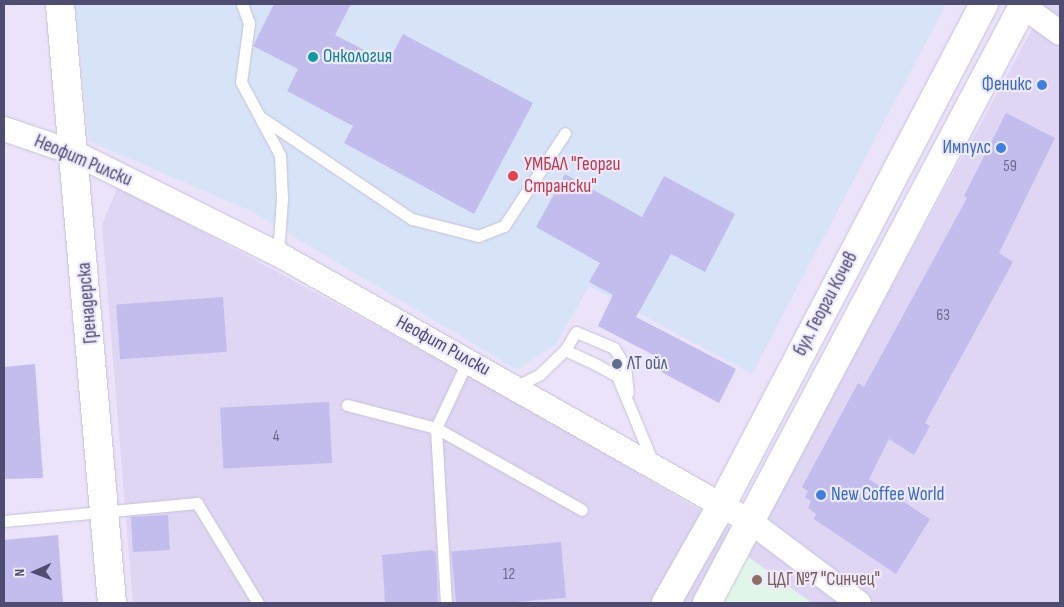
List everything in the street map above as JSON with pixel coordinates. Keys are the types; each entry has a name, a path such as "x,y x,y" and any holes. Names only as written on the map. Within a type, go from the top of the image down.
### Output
{"main road":[{"name":"Гренадерска","path":"60,4 75,153 112,603"},
{"name":"бул. Георги Кочев","path":"666,603 721,506 984,4"},
{"name":"бул. Георги Кочев","path":"706,603 751,522 1022,4"}],"street":[{"path":"1022,4 1060,33"},
{"name":"Неофит Рилски","path":"4,129 75,153 278,254 653,464 721,506 751,522 860,603"}],"lane":[{"path":"242,4 249,23 241,82 262,118 280,155 282,199 278,254"},
{"path":"262,118 412,219 478,236 504,226 565,133"},
{"path":"515,387 540,374 565,350 576,332 614,348 624,366 628,399"},
{"path":"565,350 617,376 653,464"},
{"path":"446,603 436,428 468,360"},
{"path":"347,405 436,428 582,510"},
{"path":"4,521 105,509 197,503 258,603"}],"shaded area":[{"name":"УМБАЛ \"Георги Странски\"","path":"75,4 946,4 752,374 589,286 556,344 517,370 251,211 89,141"},
{"path":"1046,4 1060,4 1060,603 133,603 102,225 118,186 525,406 752,541"},
{"name":"ЦДГ №7 \"Синчец\"","path":"747,556 812,603 722,603"}],"building":[{"path":"274,4 351,4 335,35 388,62 403,34 533,103 474,214 344,143 353,126 287,91 298,69 253,46"},
{"path":"1006,113 1055,138 999,253 1013,262 925,423 930,426 914,455 889,439 869,479 930,519 896,574 814,519 816,514 808,508 811,501 805,497 808,491 802,487 858,383 864,387 967,198 964,196"},
{"path":"565,174 642,217 664,176 735,214 705,272 671,254 636,317 736,369 719,403 654,368 659,358 598,326 613,295 589,282 600,263 536,227"},
{"path":"223,297 227,352 120,359 116,304"},
{"path":"35,364 43,478 4,479 4,367"},
{"path":"329,402 332,463 223,469 220,408"},
{"path":"168,515 170,550 133,552 131,517"},
{"path":"58,535 63,603 4,603 4,540"},
{"path":"561,542 566,598 506,603 456,603 451,552"},
{"path":"431,550 436,552 438,603 385,603 382,555"}],"place":[{"name":"Онкология","path":"313,57"},
{"name":"Феникс","path":"1042,85"},
{"name":"Импулс","path":"1001,148"},
{"name":"УМБАЛ \"Георги Странски\"","path":"513,176"},
{"name":"ЛТ ойл","path":"617,364"},
{"name":"New Coffee World","path":"821,495"},
{"name":"ЦДГ №7 \"Синчец\"","path":"757,580"}]}
